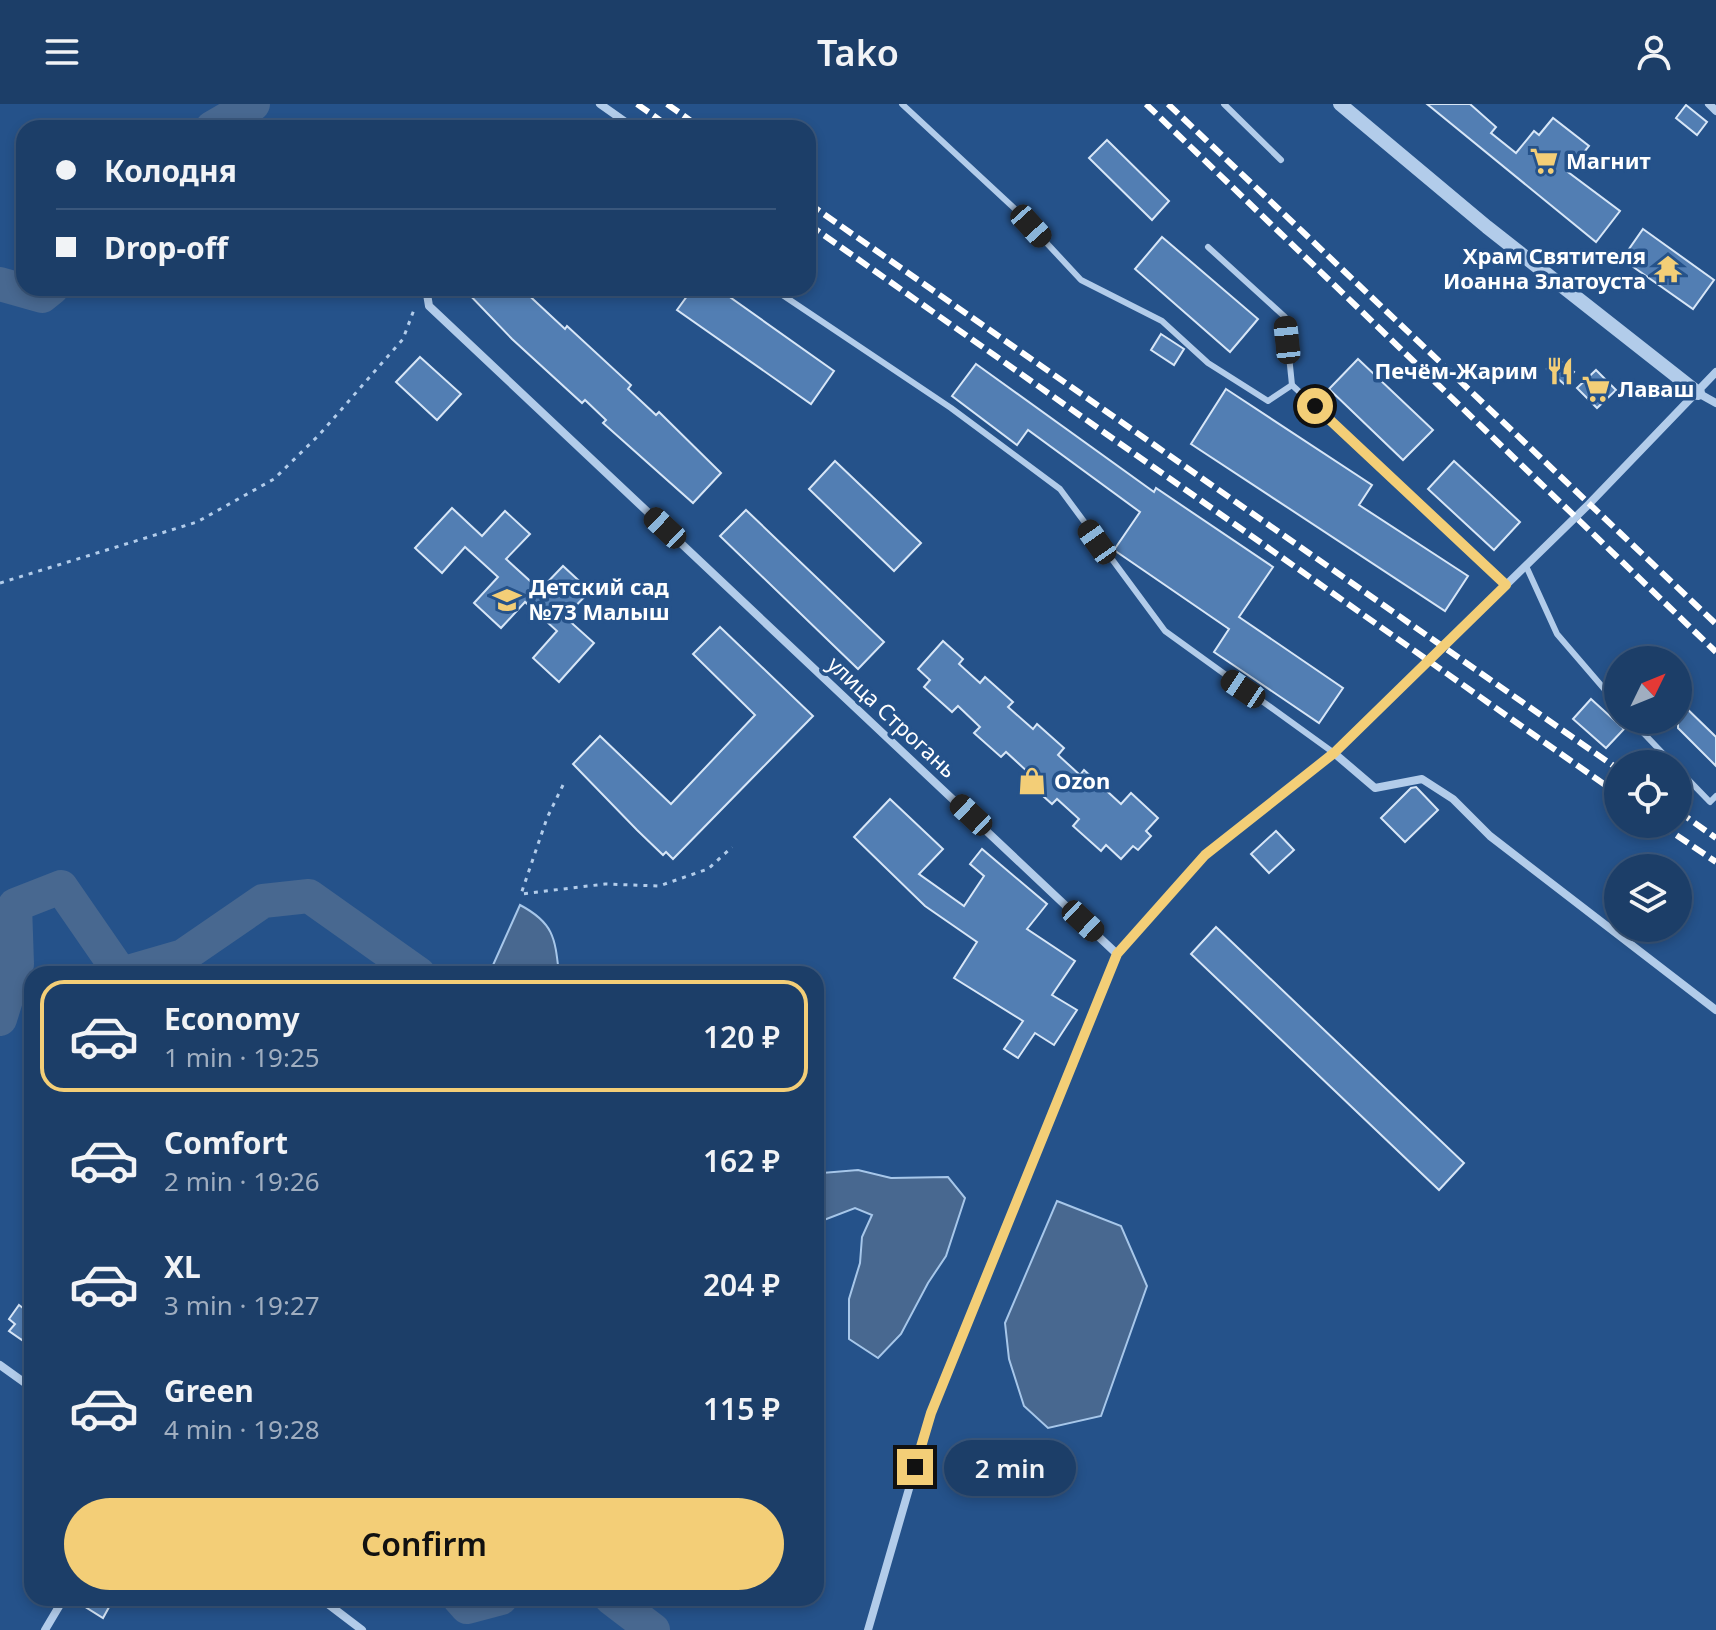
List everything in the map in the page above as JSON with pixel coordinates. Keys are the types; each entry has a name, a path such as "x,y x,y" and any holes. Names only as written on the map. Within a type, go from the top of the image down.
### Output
{"street":[{"path":"600,104 623,120"},
{"path":"1709,104 1716,111"},
{"path":"1349,107 1487,227 1698,393 1716,403"},
{"name":"улица Строгань","path":"427,296 429,306 1117,954"},
{"path":"868,1630 931,1413 1117,954 1205,855 1334,753 1526,566 1716,372"},
{"path":"1334,753 1375,788 1422,779 1453,799 1490,836 1716,1010"},
{"path":"0,1365 24,1382"},
{"path":"45,1630 59,1606"},
{"path":"330,1606 362,1630"}],"lane":[{"path":"902,104 1014,208 1081,280 1162,321 1208,363 1268,401 1292,385"},
{"path":"1224,104 1281,160"},
{"path":"1208,247 1285,317 1292,385 1506,585"},
{"path":"784,296 951,408 1060,489 1165,631 1334,753"},
{"path":"1526,566 1557,634 1604,689"},
{"path":"1644,734 1660,750"},
{"path":"1692,783 1710,802 1716,796"}],"path":[{"path":"0,583 197,522 274,479 319,435 403,339 418,301"},
{"path":"563,785 547,818 521,894 605,884 659,886 708,869 732,847"}],"water":[{"path":"520,905 540,918 554,941 558,966 493,966"},
{"path":"858,1170 891,1178 948,1177 965,1198 946,1256 901,1334 878,1358 849,1339 849,1299 860,1263 862,1237 872,1215 855,1208 824,1220 824,1173"},
{"path":"1057,1201 1121,1226 1147,1286 1101,1416 1048,1428 1024,1406 1009,1359 1005,1323"}],"building":[{"path":"1427,104 1470,104 1496,127 1491,133 1516,153 1534,131 1539,135 1553,118 1589,146 1568,172 1620,211 1596,242"},
{"path":"1686,105 1707,122 1697,135 1676,118"},
{"path":"1107,140 1169,201 1152,220 1089,158"},
{"name":"Храм Святителя Иоанна Златоуста","path":"1643,229 1714,280 1693,309 1622,259"},
{"path":"1162,237 1258,319 1230,352 1135,269"},
{"path":"471,296 530,296 631,385 628,389 656,415 659,412 721,473 693,503 603,423 606,420 585,400 582,403"},
{"path":"687,296 728,296 834,371 811,404 677,310"},
{"path":"1161,334 1184,349 1174,365 1151,350"},
{"path":"420,357 461,394 437,420 396,382"},
{"name":"Печём-Жарим","path":"1557,358 1574,372 1564,384 1547,369"},
{"path":"1358,359 1433,430 1403,460 1329,389"},
{"path":"976,364 1154,492 1156,488 1273,567 1239,617 1343,688 1319,723 1214,652 1229,629 1114,550 1140,512 1028,430 1017,445 952,396"},
{"name":"Лаваш","path":"1596,370 1616,390 1597,408 1577,388"},
{"path":"1226,389 1372,485 1359,505 1468,576 1445,611 1191,444"},
{"path":"835,461 921,543 894,571 809,489"},
{"path":"1454,461 1520,522 1494,550 1428,489"},
{"path":"452,508 482,536 505,511 530,534 506,559 540,590 563,566 590,591 565,617 594,643 559,682 533,658 557,631 525,602 501,628 474,603 498,577 465,547 442,573 415,548"},
{"path":"746,510 884,642 858,669 720,536"},
{"path":"720,627 813,716 673,859 666,852 663,855 573,764 600,736 671,804 755,715 693,654"},
{"path":"943,641 963,659 959,664 980,683 985,677 1013,702 1008,707 1033,729 1037,724 1064,748 1058,755 1080,775 1084,770 1121,804 1131,793 1158,818 1146,831 1151,836 1138,850 1133,846 1121,859 1106,845 1101,851 1073,826 1079,819 1057,799 1052,804 1024,779 1029,773 1006,752 1001,757 974,733 980,727 958,706 952,712 924,687 930,680 918,669"},
{"path":"1591,699 1604,711 1604,734 1619,734 1606,748 1573,719"},
{"path":"1692,714 1716,737 1716,766 1684,734 1692,734"},
{"path":"1416,787 1438,810 1405,842 1381,818 1411,788"},
{"path":"890,799 943,849 919,874 964,906 984,876 970,864 982,849 1047,904 1027,929 1075,961 1052,995 1077,1010 1054,1045 1035,1033 1018,1058 1004,1049 1023,1021 954,978 977,942 925,906 854,837"},
{"path":"1276,831 1294,850 1269,873 1251,854"},
{"path":"1216,927 1464,1163 1439,1190 1191,954"},
{"path":"19,1305 24,1309 22,1340 9,1331 15,1324 9,1319"},
{"path":"84,1606 110,1606 103,1618"}],"waterway":[{"path":"226,120 253,104"},
{"path":"0,284 16,289"},
{"path":"0,1019 17,964 15,905 61,887 115,966"},
{"path":"149,966 183,956 263,901 309,896 408,966"},
{"path":"466,1606 471,1606"},
{"path":"622,1606 653,1630"}],"railway":[{"path":"637,104 660,120"},
{"path":"667,104 690,120"},
{"path":"1146,104 1716,652"},
{"path":"1168,104 1716,624"},
{"path":"816,209 1604,759"},
{"path":"816,230 1604,784"},
{"path":"1692,821 1716,838"},
{"path":"1681,838 1716,862"}],"place":[{"name":"Магнит","path":"1544,161"},
{"name":"Храм Святителя Иоанна Златоуста","path":"1668,269"},
{"name":"Печём-Жарим","path":"1560,371"},
{"name":"Лаваш","path":"1596,389"},
{"name":"Детский сад №73 Малыш","path":"507,600"},
{"name":"Ozon","path":"1032,781"}],"route":[{"path":"915,1467 931,1413 1117,954 1205,855 1334,753 1506,585 1315,406"}]}
